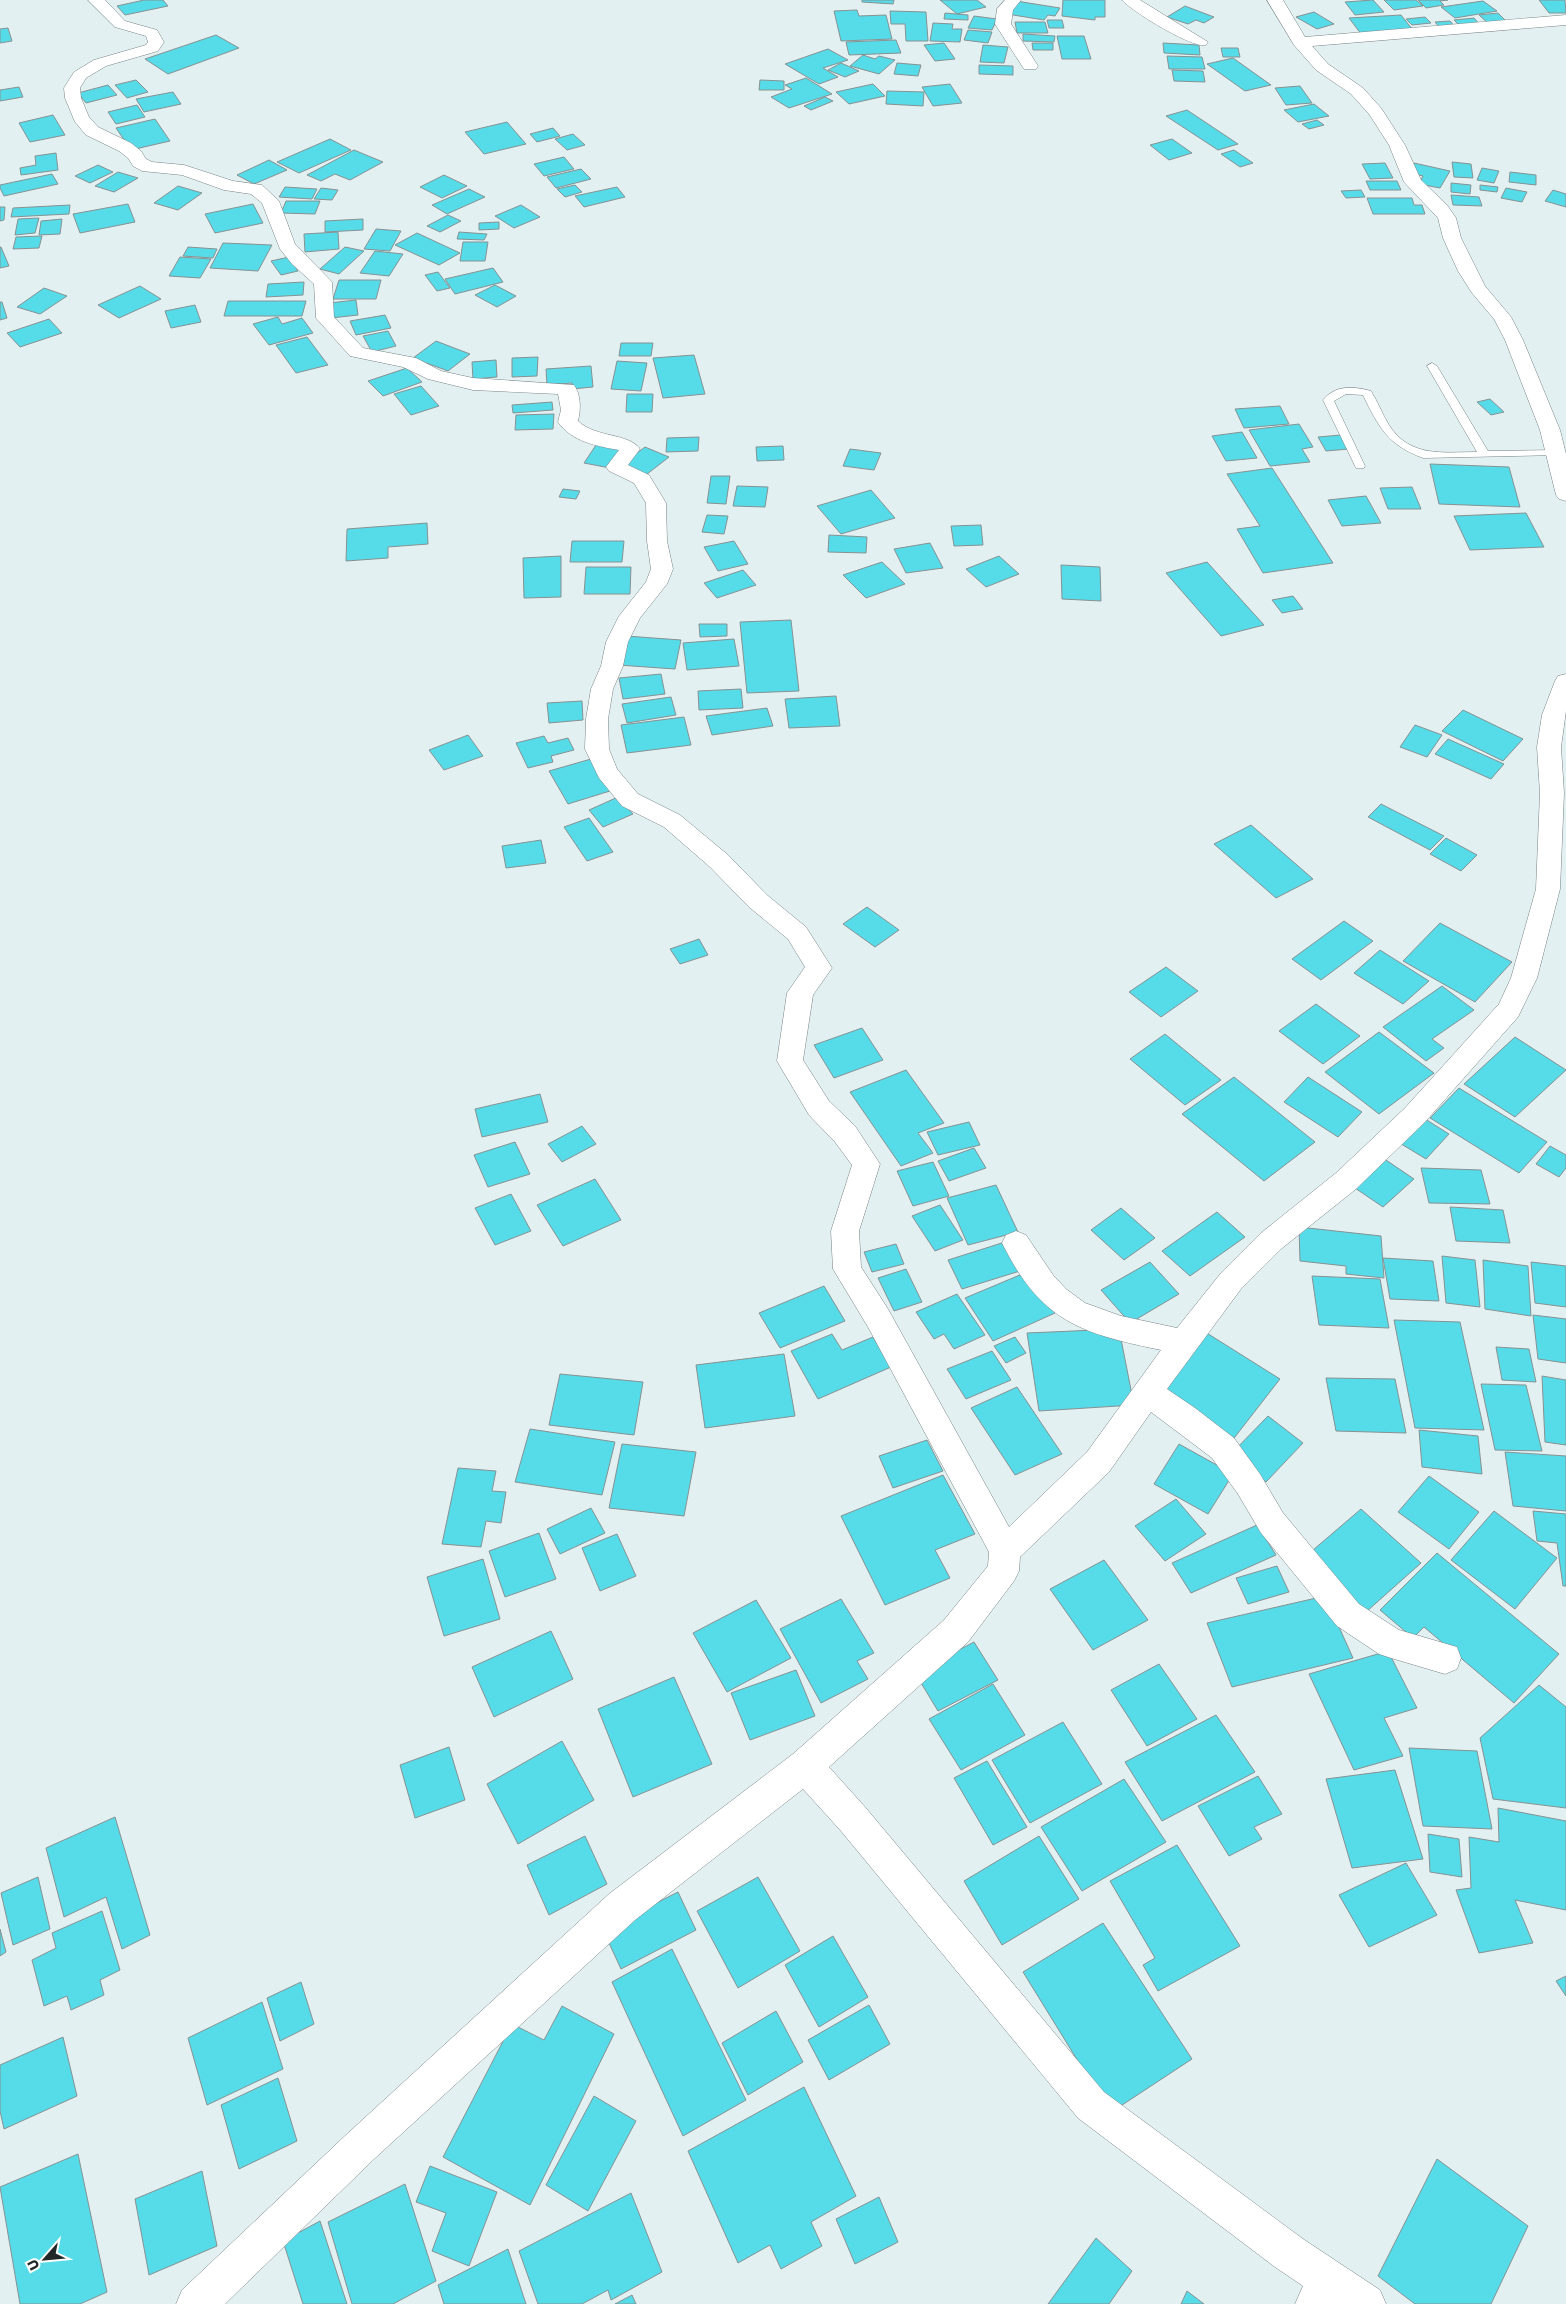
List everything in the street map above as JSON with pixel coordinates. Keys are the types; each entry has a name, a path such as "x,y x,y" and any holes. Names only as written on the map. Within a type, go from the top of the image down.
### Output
{"street":[{"path":"96,0 120,24 152,34 156,42 152,48 100,63 87,69 80,75 72,88 73,98 81,119 92,131 125,147 135,155 139,162 148,167 184,170 230,186 256,189 270,201 286,245 298,260 323,282 325,318 357,352 409,362 434,375 473,384 567,388 571,410 568,422 576,430 588,438 625,445 630,449 616,467 642,478 656,503 657,541 662,570 656,584 630,616 617,642 612,666 602,689 597,719 597,749 607,772 630,800 672,821 719,861 758,902 797,933 819,968 800,993 790,1061 819,1108 845,1134 866,1164 845,1231 847,1270 878,1318 1005,1551 1002,1571 956,1631 805,1766 622,1907 360,2147 196,2304"},
{"path":"1013,0 1005,9 1003,24 1030,66"},
{"path":"1130,0 1173,28 1200,42"},
{"path":"1275,0 1300,42 1322,67 1357,91 1386,126 1413,182 1444,213 1452,238 1467,271 1478,289 1502,317 1514,340 1557,453 1566,495"},
{"path":"1300,42 1566,20"},
{"path":"1005,1551 1098,1462 1184,1342 1231,1282 1271,1241 1346,1181 1415,1115 1509,1010 1524,978 1548,889 1552,793 1549,747 1553,715 1566,681"},
{"path":"1016,1243 1032,1271 1064,1304 1090,1317 1138,1332 1184,1342"},
{"path":"1148,1393 1222,1448 1249,1484 1272,1523 1348,1615 1391,1643 1445,1658"},
{"path":"805,1766 853,1819 1091,2105 1289,2253 1322,2292 1366,2304"}],"lane":[{"path":"1432,366 1484,454"},
{"path":"1360,466 1328,400 1335,392 1355,389 1367,393 1391,438 1407,449 1427,456 1557,453"}],"building":[{"path":"144,0 163,0 168,6 125,15 117,6"},
{"path":"862,0 894,0 893,4 862,2"},
{"path":"940,0 977,0 986,7 957,14"},
{"path":"1063,0 1105,0 1105,17 1095,17 1095,20 1062,16"},
{"path":"1373,0 1384,12 1355,15 1345,2"},
{"path":"1384,0 1416,0 1423,6 1394,10"},
{"path":"1418,0 1448,0 1440,1 1444,5 1426,8"},
{"path":"1539,0 1565,0 1566,13 1549,13"},
{"path":"1016,1 1060,8 1055,16 1048,15 1044,20 1007,14"},
{"path":"1483,1 1497,11 1455,18 1441,7"},
{"path":"1185,6 1214,17 1204,23 1196,20 1188,24 1167,17"},
{"path":"857,10 859,16 886,15 892,39 841,41 834,11"},
{"path":"890,11 926,12 928,41 906,41 905,24 891,24"},
{"path":"1314,12 1334,24 1317,29 1296,17"},
{"path":"945,13 968,15 968,20 944,19"},
{"path":"1498,13 1508,23 1489,24 1479,15"},
{"path":"1401,15 1413,30 1361,34 1349,18"},
{"path":"974,16 997,19 992,30 968,28"},
{"path":"1425,17 1431,23 1412,25 1406,19"},
{"path":"1474,18 1481,26 1462,28 1454,20"},
{"path":"1047,20 1062,20 1064,28 1049,28"},
{"path":"1450,21 1456,28 1441,29 1435,22"},
{"path":"1015,22 1045,22 1048,33 1017,33"},
{"path":"933,23 953,24 952,29 962,29 960,42 930,41"},
{"path":"8,28 12,41 0,43 0,29"},
{"path":"968,30 992,32 988,43 964,40"},
{"path":"1023,34 1055,36 1054,42 1023,41"},
{"path":"216,35 239,48 168,74 145,59"},
{"path":"1057,36 1084,36 1091,59 1062,59"},
{"path":"896,40 901,53 849,55 846,42"},
{"path":"944,43 955,59 935,61 924,45"},
{"path":"1032,43 1053,43 1053,50 1033,50"},
{"path":"1163,43 1199,45 1200,55 1164,53"},
{"path":"983,45 1008,47 1004,63 980,62"},
{"path":"1221,48 1238,48 1240,57 1223,57"},
{"path":"828,49 848,60 823,68 838,77 819,84 785,64"},
{"path":"863,55 875,59 879,56 895,60 879,74 850,66"},
{"path":"1167,56 1202,57 1205,69 1169,69"},
{"path":"1233,58 1271,85 1245,91 1207,64"},
{"path":"841,63 859,71 845,77 828,70"},
{"path":"897,63 921,65 918,76 894,74"},
{"path":"979,65 1013,66 1013,75 979,74"},
{"path":"1172,70 1203,71 1205,82 1174,81"},
{"path":"806,78 832,94 789,108 771,97 792,89 785,85"},
{"path":"136,80 148,92 127,98 115,85"},
{"path":"760,80 784,81 784,90 759,90"},
{"path":"873,84 885,96 849,104 836,92"},
{"path":"950,84 962,103 933,106 922,87"},
{"path":"108,85 117,95 86,103 78,93"},
{"path":"1300,86 1312,103 1286,105 1275,88"},
{"path":"19,87 23,97 0,101 0,90"},
{"path":"887,91 924,92 923,106 886,104"},
{"path":"173,92 181,104 144,112 136,99"},
{"path":"825,97 833,101 811,110 804,106"},
{"path":"1314,104 1329,116 1298,122 1284,110"},
{"path":"137,105 145,117 116,124 108,112"},
{"path":"1187,110 1238,144 1218,150 1166,116"},
{"path":"53,115 65,135 30,142 19,123"},
{"path":"155,119 170,141 131,150 116,128"},
{"path":"1317,120 1324,125 1309,129 1302,124"},
{"path":"507,122 526,144 484,154 465,132"},
{"path":"553,128 560,136 537,142 530,134"},
{"path":"573,134 585,145 567,150 555,139"},
{"path":"330,139 351,150 299,173 277,162"},
{"path":"1172,139 1192,153 1169,160 1150,145"},
{"path":"354,150 383,162 350,180 335,174 321,181 307,175"},
{"path":"1234,150 1253,163 1240,167 1221,154"},
{"path":"56,153 58,170 21,175 20,168 36,165 35,156"},
{"path":"564,157 574,169 544,176 534,164"},
{"path":"269,160 287,170 254,184 237,175"},
{"path":"1452,162 1471,164 1473,178 1454,177"},
{"path":"1385,163 1393,178 1370,179 1362,164"},
{"path":"1414,163 1450,171 1440,188 1419,184 1423,176 1409,173"},
{"path":"98,165 113,172 90,183 75,176"},
{"path":"1482,168 1499,171 1494,183 1477,180"},
{"path":"581,169 591,179 556,188 547,177"},
{"path":"118,172 138,178 114,192 95,186"},
{"path":"1510,172 1536,175 1536,185 1509,182"},
{"path":"52,174 58,184 4,196 0,188 0,185"},
{"path":"444,175 467,186 442,198 420,187"},
{"path":"1366,181 1397,181 1401,190 1370,190"},
{"path":"1451,183 1471,185 1470,194 1451,192"},
{"path":"575,185 582,192 565,197 557,189"},
{"path":"1480,185 1498,187 1497,192 1480,190"},
{"path":"178,186 202,193 178,210 154,203"},
{"path":"285,187 317,189 312,199 279,197"},
{"path":"617,187 625,197 584,207 575,196"},
{"path":"321,188 338,190 332,200 314,199"},
{"path":"1506,188 1527,192 1522,202 1501,198"},
{"path":"469,189 485,197 447,214 432,205"},
{"path":"1361,190 1365,197 1346,198 1341,191"},
{"path":"1553,190 1566,194 1566,207 1545,201"},
{"path":"1451,195 1479,197 1482,206 1453,205"},
{"path":"1367,198 1412,198 1414,205 1422,205 1425,214 1373,214"},
{"path":"286,201 320,201 315,214 281,213"},
{"path":"128,204 135,222 80,233 73,214"},
{"path":"253,204 263,223 215,233 205,214"},
{"path":"70,205 69,214 11,217 13,208"},
{"path":"521,205 540,217 514,228 495,216"},
{"path":"0,207 5,207 4,220 0,221"},
{"path":"448,215 461,221 440,232 427,226"},
{"path":"39,218 35,233 15,235 18,219"},
{"path":"62,219 60,234 39,235 41,221"},
{"path":"363,219 363,230 325,232 325,221"},
{"path":"499,222 499,229 479,230 479,223"},
{"path":"376,229 401,231 390,251 364,249"},
{"path":"338,232 339,249 305,252 304,234"},
{"path":"459,232 487,234 484,240 457,239"},
{"path":"417,233 460,253 439,265 395,245"},
{"path":"42,236 39,248 13,249 16,237"},
{"path":"463,242 488,242 485,261 460,261"},
{"path":"223,243 272,245 258,271 210,268"},
{"path":"1,247 9,266 0,268"},
{"path":"188,247 217,249 213,258 183,256"},
{"path":"345,247 364,251 339,274 320,269"},
{"path":"375,251 403,254 389,276 360,273"},
{"path":"180,257 211,259 200,278 169,276"},
{"path":"289,257 298,271 281,275 271,261"},
{"path":"493,268 503,282 455,294 445,279"},
{"path":"438,272 450,288 437,291 425,275"},
{"path":"339,280 381,280 376,299 333,299"},
{"path":"304,282 303,295 266,297 268,284"},
{"path":"495,285 516,296 497,307 475,295"},
{"path":"140,286 161,299 119,318 98,305"},
{"path":"44,288 67,296 40,314 17,307"},
{"path":"356,300 358,315 331,318 329,303"},
{"path":"228,301 306,301 302,316 224,316"},
{"path":"0,302 2,302 7,318 0,320"},
{"path":"195,305 201,322 171,328 165,311"},
{"path":"385,315 391,328 356,335 350,321"},
{"path":"278,317 282,324 302,318 313,333 269,345 253,324"},
{"path":"49,319 62,333 20,347 7,333"},
{"path":"388,331 396,346 372,352 363,336"},
{"path":"307,337 328,365 296,373 276,345"},
{"path":"436,341 470,354 448,371 413,358"},
{"path":"621,343 653,343 651,356 619,356"},
{"path":"694,355 705,394 663,398 653,358"},
{"path":"538,357 537,376 512,377 512,358"},
{"path":"496,360 497,377 473,379 472,362"},
{"path":"617,361 647,363 641,391 611,389"},
{"path":"591,366 593,387 572,389 572,383 547,385 546,369"},
{"path":"407,368 422,382 383,396 368,381"},
{"path":"421,386 439,406 411,415 394,394"},
{"path":"627,394 653,394 652,412 626,412"},
{"path":"1490,399 1504,412 1491,415 1477,402"},
{"path":"552,402 553,410 513,413 512,405"},
{"path":"1280,406 1289,424 1244,428 1235,409"},
{"path":"554,414 553,429 515,430 516,415"},
{"path":"1299,424 1313,447 1302,449 1310,462 1270,466 1249,430"},
{"path":"1242,432 1257,458 1226,461 1212,436"},
{"path":"1341,435 1349,449 1326,451 1318,437"},
{"path":"699,437 698,451 666,452 667,438"},
{"path":"598,442 624,447 610,468 584,463"},
{"path":"783,446 784,460 757,461 756,447"},
{"path":"645,447 669,457 642,478 618,467"},
{"path":"850,449 881,453 874,470 843,466"},
{"path":"1430,464 1509,467 1520,507 1439,504"},
{"path":"1272,468 1333,563 1263,573 1237,529 1260,526 1227,474"},
{"path":"711,476 730,476 726,504 707,503"},
{"path":"737,486 768,487 765,507 733,506"},
{"path":"1412,487 1421,509 1388,509 1380,488"},
{"path":"563,489 580,491 576,499 559,497"},
{"path":"871,490 895,518 841,534 817,506"},
{"path":"1366,496 1381,523 1342,526 1328,500"},
{"path":"1526,513 1544,547 1470,550 1454,516"},
{"path":"707,515 728,516 724,534 702,532"},
{"path":"427,523 428,544 388,547 388,558 346,561 347,529"},
{"path":"981,525 983,545 954,546 951,526"},
{"path":"829,535 867,537 866,553 828,552"},
{"path":"572,541 624,541 622,562 570,562"},
{"path":"734,541 748,564 718,571 704,547"},
{"path":"930,543 943,568 906,573 894,549"},
{"path":"561,556 561,597 524,598 523,558"},
{"path":"999,556 1019,574 986,587 966,569"},
{"path":"882,562 905,584 866,598 843,575"},
{"path":"1207,562 1264,625 1221,636 1166,573"},
{"path":"1061,565 1100,567 1101,601 1062,599"},
{"path":"586,567 631,567 630,594 584,594"},
{"path":"743,570 756,585 717,598 704,583"},
{"path":"1293,596 1303,609 1282,613 1272,600"},
{"path":"791,620 799,691 747,693 740,622"},
{"path":"699,624 727,624 727,636 700,637"},
{"path":"626,636 681,640 675,669 618,665"},
{"path":"734,639 739,666 687,670 683,643"},
{"path":"661,674 665,694 623,699 619,678"},
{"path":"741,689 743,708 699,710 698,691"},
{"path":"836,696 840,726 789,728 785,699"},
{"path":"671,697 676,715 627,723 622,704"},
{"path":"582,701 583,720 549,723 547,703"},
{"path":"767,708 773,726 712,735 706,716"},
{"path":"1463,710 1523,739 1503,761 1442,731"},
{"path":"684,717 691,745 627,753 621,725"},
{"path":"1415,725 1442,735 1427,757 1400,747"},
{"path":"468,735 483,756 444,770 429,750"},
{"path":"544,736 548,743 568,738 574,750 551,756 553,762 528,768 516,743"},
{"path":"1448,739 1504,764 1491,779 1435,754"},
{"path":"591,759 610,791 568,804 549,771"},
{"path":"618,797 633,814 603,827 589,810"},
{"path":"1381,804 1444,836 1430,850 1368,817"},
{"path":"589,818 613,852 587,861 564,827"},
{"path":"1251,825 1313,879 1276,898 1214,844"},
{"path":"1446,838 1477,855 1461,871 1430,854"},
{"path":"541,840 546,863 506,868 502,846"},
{"path":"867,907 899,930 875,947 843,924"},
{"path":"1344,921 1373,941 1321,980 1292,959"},
{"path":"1440,923 1512,962 1475,1002 1403,961"},
{"path":"699,939 708,955 680,964 670,949"},
{"path":"1380,950 1429,981 1403,1004 1354,973"},
{"path":"1166,967 1198,991 1161,1017 1129,992"},
{"path":"1442,986 1474,1010 1432,1039 1444,1048 1426,1061 1383,1027"},
{"path":"1316,1004 1360,1036 1323,1064 1279,1031"},
{"path":"862,1028 883,1060 834,1078 814,1045"},
{"path":"1379,1032 1434,1073 1379,1114 1325,1072"},
{"path":"1165,1034 1221,1080 1185,1105 1130,1059"},
{"path":"1515,1037 1566,1070 1515,1117 1464,1084"},
{"path":"906,1070 944,1123 918,1133 933,1153 901,1166 850,1092"},
{"path":"1234,1077 1315,1142 1264,1181 1182,1114"},
{"path":"1308,1077 1362,1112 1338,1137 1284,1102"},
{"path":"1459,1088 1547,1142 1519,1173 1430,1118"},
{"path":"540,1094 548,1122 482,1137 475,1109"},
{"path":"1422,1117 1449,1134 1426,1159 1398,1142"},
{"path":"969,1122 980,1145 938,1155 927,1132"},
{"path":"582,1126 596,1144 562,1162 548,1144"},
{"path":"515,1142 530,1174 488,1187 474,1155"},
{"path":"1550,1146 1566,1155 1566,1168 1559,1177 1536,1164"},
{"path":"974,1148 986,1168 949,1181 938,1161"},
{"path":"1380,1156 1414,1179 1383,1207 1349,1184"},
{"path":"933,1162 949,1196 913,1206 897,1171"},
{"path":"1421,1168 1481,1170 1490,1204 1429,1203"},
{"path":"595,1179 621,1220 563,1246 537,1205"},
{"path":"996,1185 1018,1232 968,1245 947,1198"},
{"path":"511,1194 531,1231 495,1245 475,1208"},
{"path":"940,1205 963,1240 935,1251 912,1216"},
{"path":"1450,1207 1503,1210 1510,1243 1456,1241"},
{"path":"1121,1208 1155,1238 1124,1260 1091,1230"},
{"path":"1217,1212 1245,1237 1190,1276 1162,1251"},
{"path":"1299,1227 1381,1236 1384,1278 1346,1274 1346,1266 1300,1261"},
{"path":"1005,1242 1020,1271 962,1289 948,1260"},
{"path":"896,1244 904,1264 872,1272 864,1252"},
{"path":"1442,1256 1475,1260 1480,1307 1446,1303"},
{"path":"1383,1258 1433,1261 1439,1301 1390,1299"},
{"path":"1483,1260 1528,1266 1531,1316 1485,1309"},
{"path":"1150,1262 1179,1294 1130,1323 1101,1290"},
{"path":"1531,1262 1566,1266 1566,1307 1535,1303"},
{"path":"906,1269 922,1302 894,1311 878,1278"},
{"path":"1027,1272 1055,1313 993,1341 965,1298"},
{"path":"1312,1276 1380,1279 1389,1328 1319,1325"},
{"path":"824,1286 845,1321 780,1348 759,1313"},
{"path":"957,1294 985,1335 954,1349 944,1334 934,1339 916,1312"},
{"path":"1533,1315 1566,1319 1566,1363 1538,1359"},
{"path":"1394,1320 1460,1322 1484,1430 1415,1428"},
{"path":"1119,1329 1134,1405 1039,1411 1027,1333"},
{"path":"1202,1330 1280,1379 1231,1442 1153,1390"},
{"path":"832,1334 842,1350 873,1337 891,1367 818,1399 791,1351"},
{"path":"1015,1337 1026,1353 1006,1363 994,1346"},
{"path":"1496,1347 1529,1349 1536,1382 1502,1380"},
{"path":"992,1351 1011,1380 966,1399 947,1369"},
{"path":"784,1354 795,1416 705,1428 696,1365"},
{"path":"560,1374 643,1382 634,1435 549,1425"},
{"path":"1542,1376 1566,1380 1566,1445 1545,1442"},
{"path":"1326,1378 1395,1379 1406,1433 1336,1431"},
{"path":"1481,1384 1526,1385 1542,1451 1495,1450"},
{"path":"1017,1387 1062,1454 1015,1475 971,1408"},
{"path":"1268,1416 1303,1443 1266,1482 1230,1455"},
{"path":"530,1429 615,1442 602,1495 515,1482"},
{"path":"1419,1430 1478,1436 1482,1474 1422,1467"},
{"path":"927,1440 943,1471 893,1488 879,1456"},
{"path":"622,1444 696,1452 684,1516 609,1508"},
{"path":"1179,1444 1233,1474 1208,1514 1154,1484"},
{"path":"1505,1452 1566,1456 1566,1511 1513,1506"},
{"path":"458,1468 496,1471 492,1491 506,1492 501,1523 486,1521 481,1547 442,1544"},
{"path":"943,1475 975,1534 935,1550 950,1578 885,1605 841,1516"},
{"path":"1429,1476 1479,1512 1449,1549 1398,1512"},
{"path":"1176,1499 1206,1534 1165,1561 1135,1526"},
{"path":"591,1508 605,1533 560,1554 547,1529"},
{"path":"1361,1509 1421,1563 1366,1612 1306,1556"},
{"path":"1494,1511 1557,1558 1515,1609 1451,1560"},
{"path":"1533,1511 1566,1514 1566,1586 1563,1586 1557,1543 1537,1541"},
{"path":"1257,1525 1276,1555 1191,1593 1172,1563"},
{"path":"539,1533 556,1579 505,1597 489,1551"},
{"path":"617,1534 636,1576 600,1591 582,1548"},
{"path":"1437,1553 1559,1654 1514,1703 1424,1627 1413,1638 1380,1610"},
{"path":"483,1559 500,1619 444,1636 427,1577"},
{"path":"1104,1560 1148,1620 1093,1650 1050,1589"},
{"path":"1277,1566 1289,1592 1248,1604 1236,1578"},
{"path":"1325,1596 1353,1658 1232,1687 1207,1623"},
{"path":"841,1599 874,1653 857,1661 868,1679 821,1703 780,1629"},
{"path":"756,1600 791,1658 727,1692 693,1633"},
{"path":"551,1631 573,1679 494,1717 472,1667"},
{"path":"974,1642 998,1680 938,1711 915,1673"},
{"path":"1388,1651 1417,1708 1384,1718 1403,1756 1354,1770 1309,1674"},
{"path":"1159,1664 1197,1719 1147,1746 1111,1690"},
{"path":"796,1670 815,1716 750,1740 731,1693"},
{"path":"674,1677 712,1764 633,1797 598,1709"},
{"path":"993,1684 1025,1735 961,1770 929,1719"},
{"path":"1539,1685 1566,1707 1566,1808 1493,1799 1480,1738"},
{"path":"1216,1715 1255,1772 1162,1821 1125,1762"},
{"path":"1063,1722 1102,1784 1030,1823 992,1760"},
{"path":"562,1741 594,1800 518,1844 487,1784"},
{"path":"449,1747 465,1800 415,1818 400,1765"},
{"path":"1409,1748 1477,1751 1492,1829 1423,1826"},
{"path":"987,1761 1027,1827 993,1845 954,1778"},
{"path":"1395,1770 1423,1859 1352,1868 1326,1779"},
{"path":"1258,1776 1282,1814 1254,1827 1262,1839 1229,1856 1198,1806"},
{"path":"1124,1779 1166,1842 1082,1891 1041,1827"},
{"path":"1498,1808 1566,1821 1566,1910 1515,1900 1533,1943 1479,1953 1456,1890 1471,1888 1469,1837 1499,1842"},
{"path":"115,1817 150,1935 122,1949 106,1897 64,1917 46,1848"},
{"path":"1428,1834 1459,1839 1462,1877 1430,1872"},
{"path":"585,1836 607,1884 549,1915 527,1865"},
{"path":"1039,1836 1079,1899 1002,1945 964,1881"},
{"path":"1177,1845 1240,1946 1158,1991 1143,1965 1155,1958 1110,1881"},
{"path":"1406,1863 1437,1915 1369,1947 1339,1895"},
{"path":"38,1877 50,1929 13,1945 1,1893"},
{"path":"758,1877 800,1951 738,1988 697,1911"},
{"path":"678,1892 696,1930 621,1969 603,1930"},
{"path":"102,1911 120,1970 100,1980 104,1995 71,2010 67,1996 44,2006 32,1960 56,1948 52,1933"},
{"path":"1103,1923 1192,2059 1110,2113 1023,1972"},
{"path":"0,1929 6,1952 0,1956"},
{"path":"833,1936 868,1997 819,2027 785,1965"},
{"path":"672,1949 746,2100 683,2136 612,1982"},
{"path":"1566,1976 1566,1996 1556,1981"},
{"path":"301,1982 314,2024 280,2041 267,1998"},
{"path":"262,2002 283,2069 207,2105 188,2038"},
{"path":"869,2005 890,2044 829,2080 808,2040"},
{"path":"562,2006 614,2034 530,2205 443,2157 512,2024 544,2040"},
{"path":"776,2011 803,2062 748,2095 722,2043"},
{"path":"63,2037 77,2096 4,2129 0,2111 0,2065"},
{"path":"278,2078 297,2141 239,2169 221,2105"},
{"path":"804,2087 856,2196 811,2222 822,2246 781,2269 770,2245 738,2263 688,2151"},
{"path":"594,2096 636,2121 588,2211 546,2185"},
{"path":"78,2154 107,2292 80,2304 20,2304 0,2187"},
{"path":"1437,2159 1528,2226 1491,2304 1415,2304 1378,2276"},
{"path":"430,2166 497,2192 469,2266 432,2251 446,2213 416,2202"},
{"path":"202,2171 217,2246 149,2275 135,2199"},
{"path":"405,2184 436,2281 393,2304 352,2304 328,2222"},
{"path":"631,2193 662,2272 611,2300 608,2290 582,2304 538,2304 519,2251"},
{"path":"879,2197 898,2242 855,2264 836,2219"},
{"path":"320,2221 347,2304 303,2304 283,2241"},
{"path":"1096,2238 1132,2271 1109,2304 1048,2304"},
{"path":"508,2249 526,2304 444,2304 438,2285"},
{"path":"1187,2291 1204,2304 1181,2304"},
{"path":"632,2295 636,2304 615,2304"}]}
